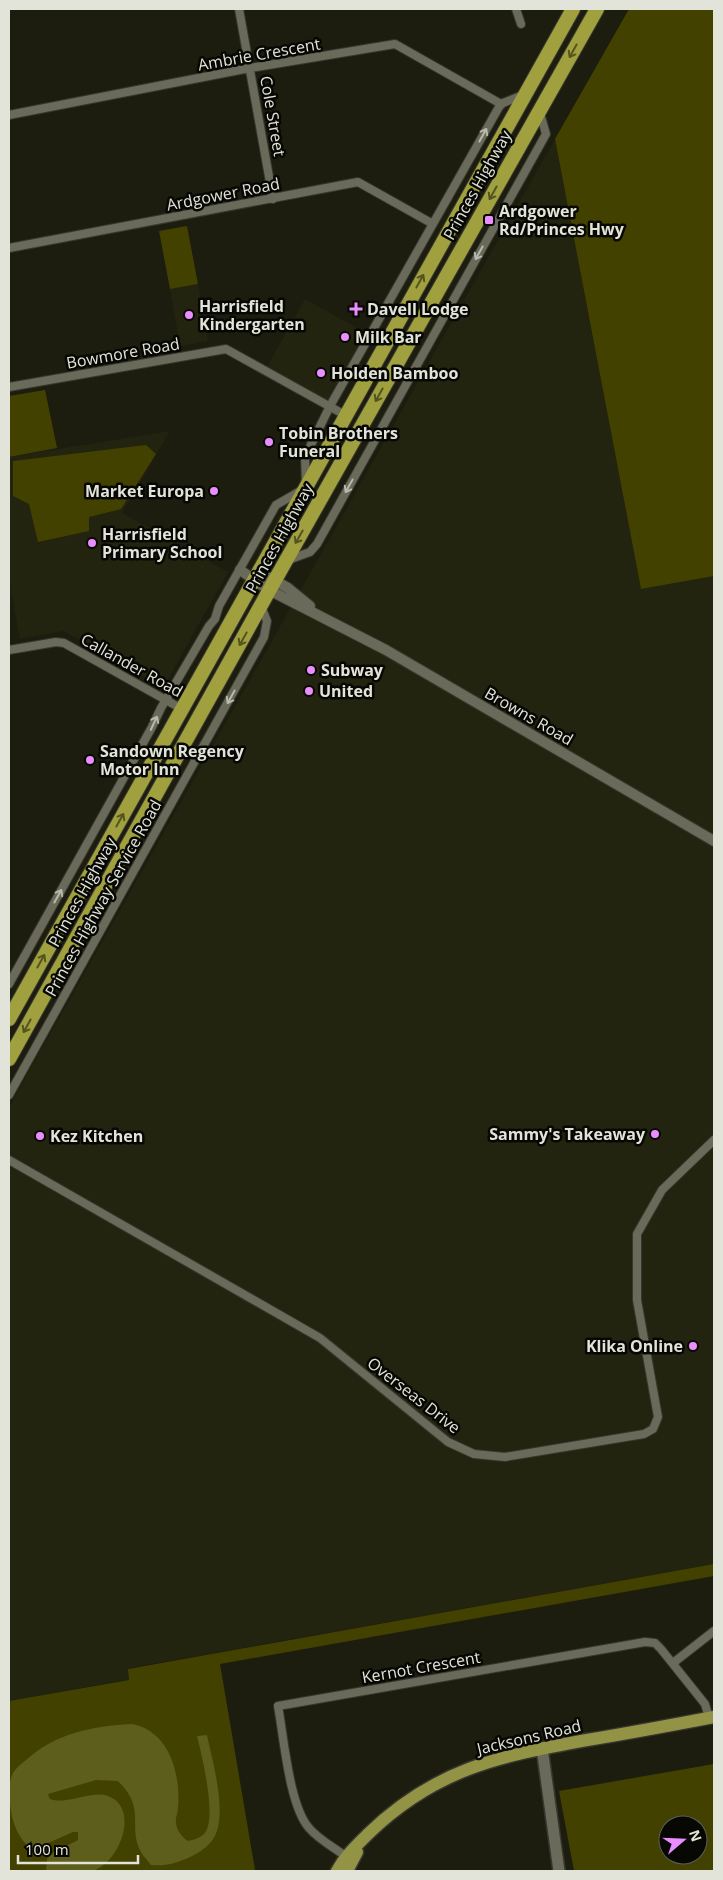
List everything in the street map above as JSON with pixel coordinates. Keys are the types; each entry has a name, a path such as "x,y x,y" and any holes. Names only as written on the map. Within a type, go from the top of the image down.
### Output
{"highway":[{"name":"Princes Highway","path":"10,1008 24,992 573,9"},
{"name":"Princes Highway","path":"9,1059 272,585 597,9"},
{"path":"345,415 362,425"},
{"path":"334,439 350,448"},
{"path":"10,1008 25,1008 29,1005 64,942 93,909"}],"main road":[{"name":"Jacksons Road","path":"337,1871 348,1863 369,1833 399,1807 438,1782 490,1760 539,1749 712,1718"},
{"path":"539,1749 555,1836 559,1871"},
{"path":"555,1836 564,1871"}],"street":[{"name":"Cole Street","path":"239,9 273,199"},
{"path":"516,9 521,24"},
{"name":"Ambrie Crescent","path":"9,115 250,68 396,44 501,104"},
{"path":"9,984 166,700 208,626 215,620 219,606 276,505 306,488 305,457 330,406 501,104 525,94"},
{"path":"286,561 310,552 317,544 546,134 539,111"},
{"name":"Ardgower Road","path":"9,248 358,182 433,224"},
{"name":"Bowmore Road","path":"9,387 226,349 345,415"},
{"name":"Browns Road","path":"240,570 257,576 327,618 675,816 714,841"},
{"name":"Princes Highway Service Road","path":"9,1095 264,637 267,621 261,606"},
{"name":"Callander Road","path":"9,650 61,642 182,709"},
{"name":"Overseas Drive","path":"9,1160 320,1338 448,1442 474,1454 505,1457 644,1434 653,1429 658,1417 637,1300 637,1234 662,1190 714,1140"},
{"path":"673,1663 714,1631"},
{"name":"Kernot Crescent","path":"348,1863 316,1835 300,1815 278,1706 639,1642 650,1642 658,1645 673,1663 705,1704 712,1718"}],"shaded area":[{"path":"629,9 714,9 714,576 641,589 555,139"},
{"path":"555,139 641,589 714,576 714,1564 129,1668 130,1679 9,1701 9,1107"},
{"path":"187,226 198,284 170,289 159,231"},
{"name":"Harrisfield Kindergarten","path":"198,284 208,341 180,346 170,289"},
{"path":"305,299 368,334 331,398 326,400 267,367"},
{"path":"45,390 57,448 9,457 9,396"},
{"name":"Harrisfield Primary School","path":"170,431 122,513 228,572 163,688 64,631 20,639 9,580 9,457"},
{"path":"146,445 156,454 121,509 89,517 89,531 38,542 29,504 13,496 13,461"},
{"path":"714,1564 714,1576 220,1664 255,1870 9,1871 9,1701 129,1680 128,1669"},
{"path":"132,1724 145,1728 155,1735 164,1744 170,1755 177,1781 177,1826 180,1833 188,1841 204,1834 209,1820 209,1796 197,1736 207,1735 216,1775 220,1806 216,1833 208,1845 191,1857 170,1864 151,1865 142,1854 137,1843 134,1809 127,1791 118,1781 96,1780 48,1794 50,1799 58,1800 99,1794 114,1799 121,1807 124,1817 124,1828 116,1850 101,1867 92,1871 75,1873 46,1871 47,1859 54,1852 78,1840 78,1832 73,1832 32,1850 19,1835 12,1818 10,1780 13,1773 38,1751 62,1737 89,1729"},
{"path":"714,1764 714,1871 574,1871 559,1791"}],"place":[{"name":"Ardgower Rd/Princes Hwy","path":"489,220"},
{"name":"Davell Lodge","path":"356,309"},
{"name":"Harrisfield Kindergarten","path":"189,315"},
{"name":"Milk Bar","path":"345,337"},
{"name":"Holden Bamboo","path":"321,373"},
{"name":"Tobin Brothers Funeral","path":"269,442"},
{"name":"Market Europa","path":"214,491"},
{"name":"Harrisfield Primary School","path":"92,543"},
{"name":"Subway","path":"311,670"},
{"name":"United","path":"309,691"},
{"name":"Sandown Regency Motor Inn","path":"90,760"},
{"name":"Sammy's Takeaway","path":"655,1134"},
{"name":"Kez Kitchen","path":"40,1136"},
{"name":"Klika Online","path":"693,1346"}]}
